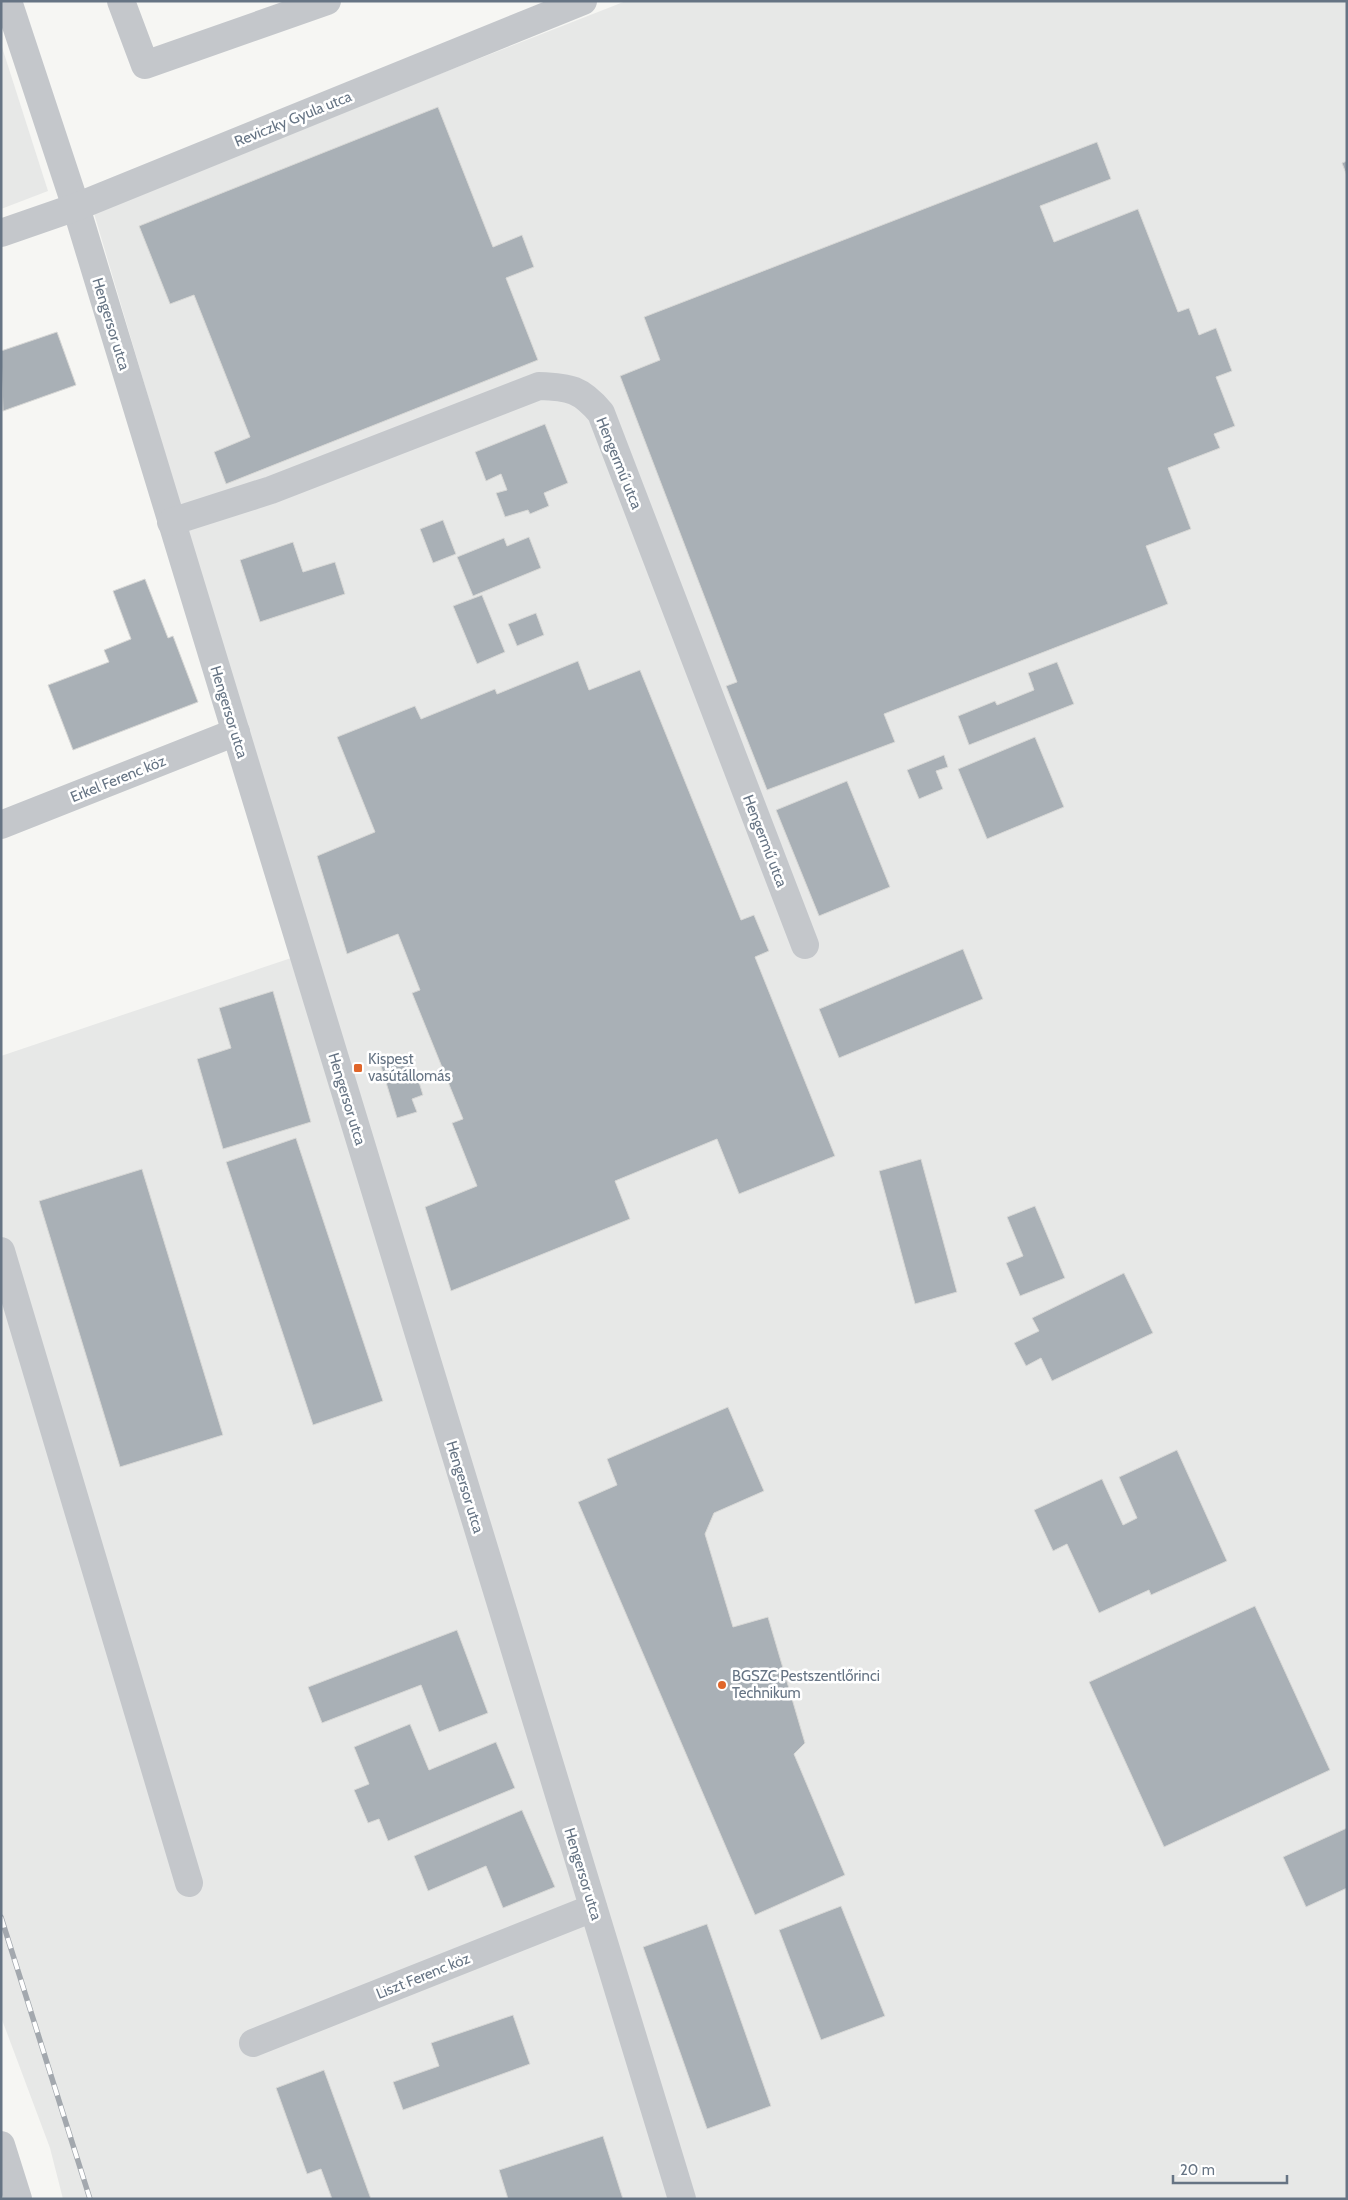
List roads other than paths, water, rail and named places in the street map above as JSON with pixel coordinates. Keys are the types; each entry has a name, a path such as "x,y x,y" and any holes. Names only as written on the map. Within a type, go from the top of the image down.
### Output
{"street":[{"name":"Hengersor utca","path":"8,1 76,207 682,2199"},
{"path":"121,1 145,65 327,1"},
{"name":"Reviczky Gyula utca","path":"1,233 76,207 583,1"},
{"name":"Hengermű utca","path":"172,522 271,490 540,386 564,386 587,396 601,413 805,945"},
{"name":"Erkel Ferenc köz","path":"1,825 236,732"},
{"path":"1,1252 190,1883"},
{"name":"Liszt Ferenc köz","path":"253,2043 593,1908"},
{"path":"1,2145 18,2199"}],"railway":[{"path":"1,1917 90,2199"}],"place":[{"name":"Kispest vasútállomás","path":"358,1068"},
{"name":"BGSZC Pestszentlőrinci Technikum","path":"722,1685"}]}
